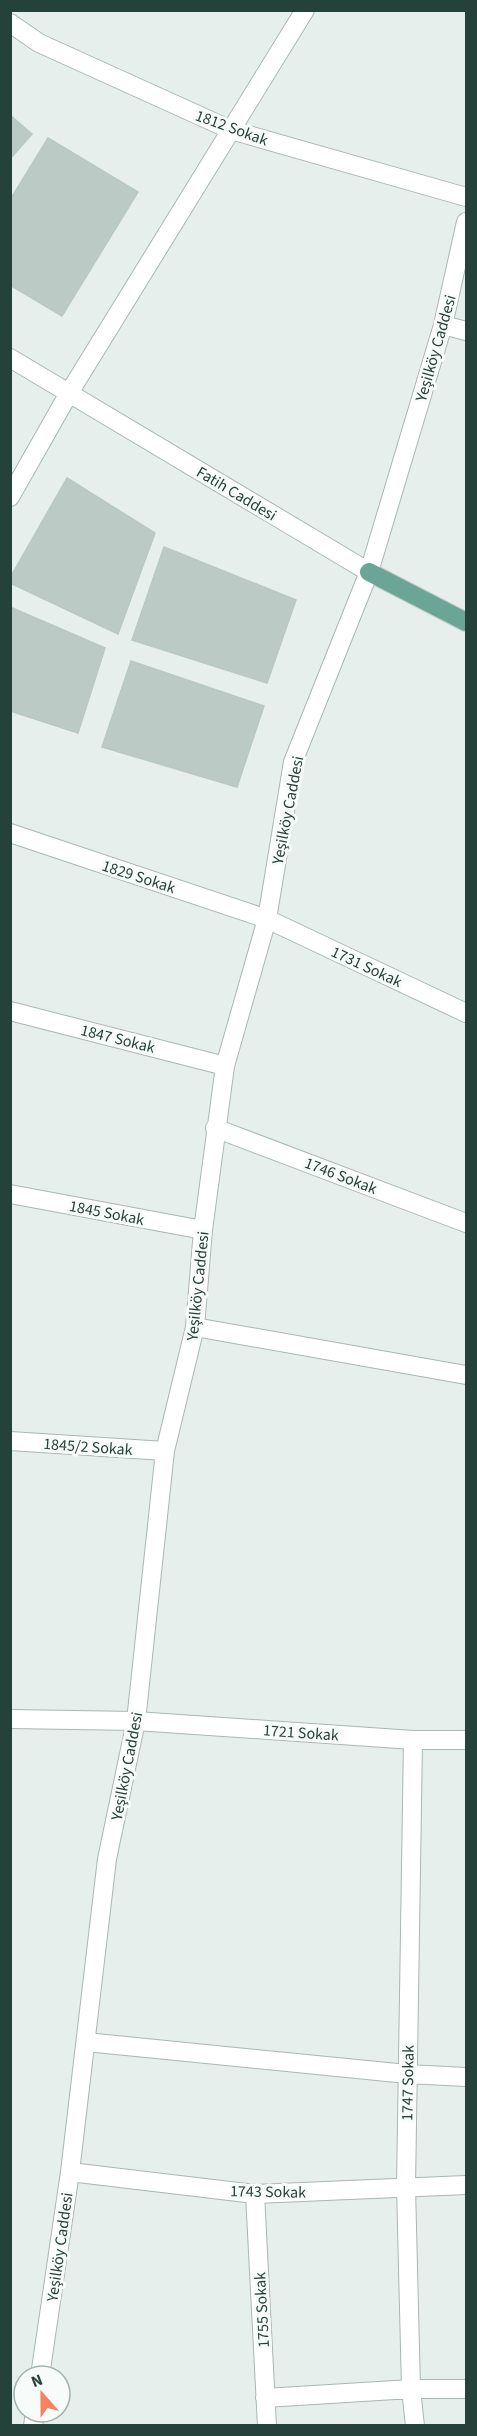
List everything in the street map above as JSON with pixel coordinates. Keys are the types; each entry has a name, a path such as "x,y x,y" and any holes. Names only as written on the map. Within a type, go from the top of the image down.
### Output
{"main road":[{"name":"Fatih Caddesi","path":"369,572 466,622"}],"street":[{"path":"10,497 69,393 304,10"},
{"name":"1812 Sokak","path":"10,23 39,43 231,130 466,197"},
{"name":"Yeşilköy Caddesi","path":"42,2364 70,2172 107,1859 136,1720 165,1451 195,1327 203,1230 225,1066 267,919 293,762 369,572 444,324 466,222"},
{"path":"444,324 466,332"},
{"name":"Fatih Caddesi","path":"10,358 369,572"},
{"name":"1829 Sokak","path":"10,833 267,919"},
{"name":"1731 Sokak","path":"267,919 466,1013"},
{"name":"1847 Sokak","path":"10,1011 225,1066"},
{"name":"1746 Sokak","path":"215,1128 466,1223"},
{"name":"1845 Sokak","path":"10,1194 203,1230"},
{"path":"195,1327 466,1375"},
{"name":"1845/2 Sokak","path":"10,1442 165,1451"},
{"name":"1721 Sokak","path":"10,1719 136,1720 413,1740 466,1740"},
{"name":"1747 Sokak","path":"413,1740 406,2187 411,2389 415,2426"},
{"path":"86,2042 407,2074 466,2077"},
{"name":"1743 Sokak","path":"70,2172 255,2194 466,2185"},
{"name":"1755 Sokak","path":"255,2194 267,2426"},
{"path":"265,2398 411,2389 466,2389"}],"building":[{"path":"10,115 32,134 10,159"},
{"path":"48,138 138,192 62,316 10,285 10,200"},
{"path":"67,478 155,533 118,634 10,583 10,578"},
{"path":"164,547 296,600 267,683 132,640"},
{"path":"10,607 105,648 78,733 10,711"},
{"path":"131,661 264,706 237,787 102,747"}]}
